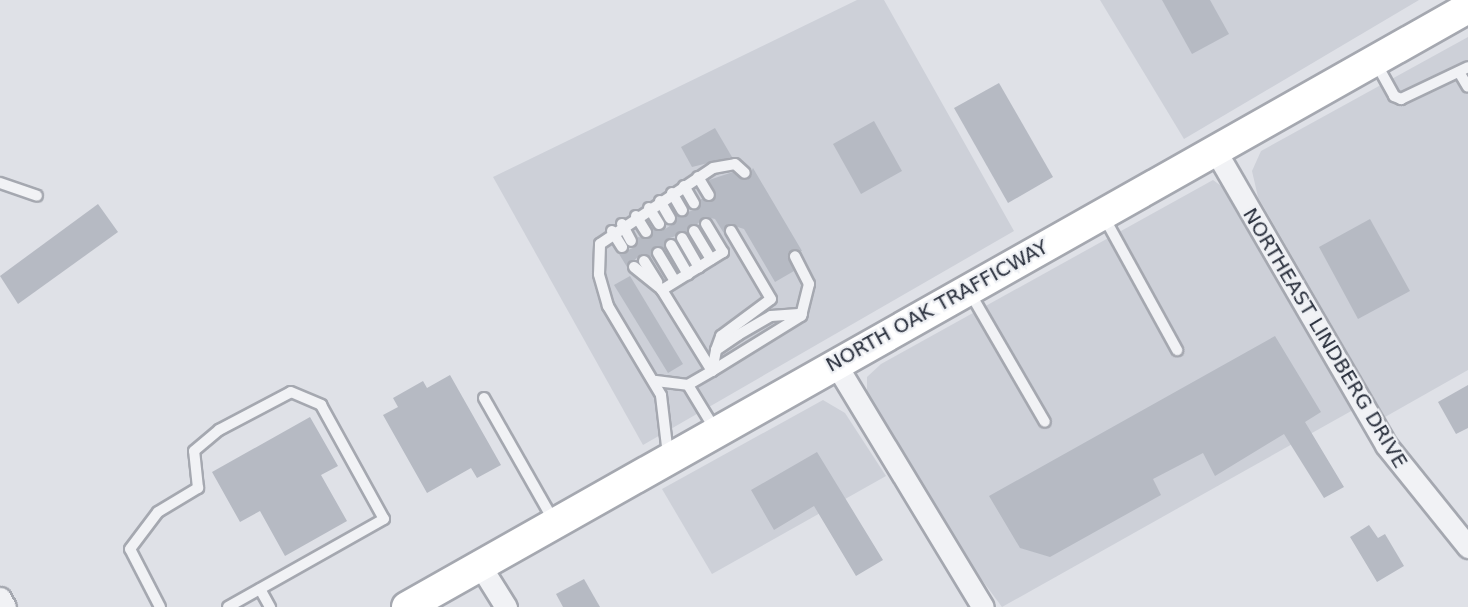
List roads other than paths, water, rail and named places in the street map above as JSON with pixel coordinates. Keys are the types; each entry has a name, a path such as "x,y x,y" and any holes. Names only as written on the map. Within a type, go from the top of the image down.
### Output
{"main road":[{"name":"NORTH OAK TRAFFICWAY","path":"407,607 481,567 835,363 1468,8"}],"street":[{"name":"NORTHEAST LINDBERG DRIVE","path":"1215,150 1386,445 1468,547"},
{"path":"835,363 983,607"},
{"path":"481,567 506,607"},
{"path":"0,598 5,607"}],"lane":[{"path":"1374,60 1394,96 1401,99 1464,69 1468,87"},
{"path":"668,459 666,413 656,381 603,292 598,256 617,228 698,177 730,164 745,173"},
{"path":"698,177 709,195"},
{"path":"0,183 37,196"},
{"path":"684,186 694,203"},
{"path":"672,193 682,210"},
{"path":"660,201 670,218"},
{"path":"649,208 659,224"},
{"path":"1102,214 1177,350"},
{"path":"636,216 646,232"},
{"path":"662,290 723,252 706,224"},
{"path":"617,228 627,244"},
{"path":"694,231 711,260"},
{"path":"712,371 721,336 771,299 731,231"},
{"path":"682,238 699,267"},
{"path":"671,245 688,274"},
{"path":"658,253 675,281"},
{"path":"656,381 688,386 802,314 809,284 795,255"},
{"path":"644,261 712,371"},
{"path":"634,267 662,290"},
{"path":"968,288 1045,422"},
{"path":"716,350 771,316 802,314"},
{"path":"688,386 716,431"},
{"path":"160,607 130,549 158,512 198,488 194,451 219,430 291,392 321,405 384,519 228,607"},
{"path":"484,398 556,524"},
{"path":"260,589 270,607"}]}
